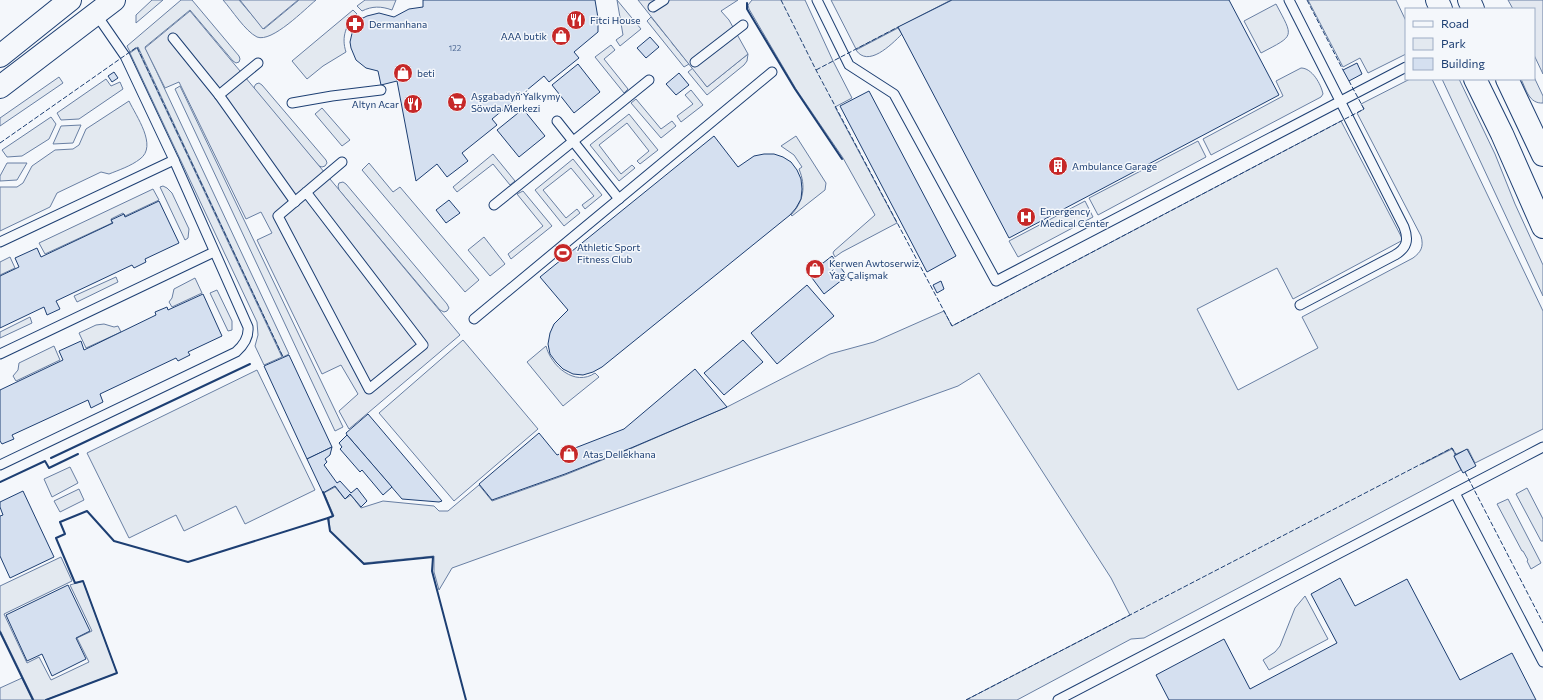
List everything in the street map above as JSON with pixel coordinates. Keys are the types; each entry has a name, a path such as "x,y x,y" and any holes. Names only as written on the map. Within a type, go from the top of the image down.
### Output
{"main road":[{"path":"0,56 70,0"},
{"path":"0,87 114,0"},
{"path":"1475,80 1502,134 1543,227"},
{"path":"1507,80 1543,155"}],"lane":[{"path":"653,7 664,0"},
{"path":"817,0 849,65 894,94 996,281 1405,68"},
{"path":"1290,0 1404,227 1407,240 1402,251 1300,305"},
{"path":"0,465 241,348 246,340 248,332 248,327 174,160 124,56 96,14"},
{"path":"695,62 743,25"},
{"path":"173,38 220,95 295,202"},
{"path":"220,95 258,63"},
{"path":"474,320 772,72"},
{"path":"494,206 649,80"},
{"path":"292,103 381,90"},
{"path":"557,122 619,199"},
{"path":"0,242 174,160"},
{"path":"306,192 423,345 369,389 278,216 306,192 342,162"},
{"path":"0,354 214,252"},
{"path":"1058,700 1543,447"},
{"path":"1455,492 1543,662"}],"green space":[{"path":"152,0 163,0 136,23 136,15"},
{"path":"181,0 192,0 239,56 239,62 236,63 233,61 190,10 145,47 289,354 283,357 138,47 130,52 127,46"},
{"path":"223,0 239,0 264,29 299,0 316,0 288,24 271,35 263,38 252,34"},
{"path":"365,0 396,0 392,10 377,7 362,11 357,6"},
{"path":"617,0 641,29 620,46 616,40 623,35"},
{"path":"752,0 805,0 852,98 835,107 897,223 835,257 833,253 834,251 875,215 843,158 796,89 749,9 748,5"},
{"path":"831,0 951,0 856,49"},
{"path":"1308,0 1396,0 1405,19 1405,54 1368,73 1360,58 1343,67"},
{"path":"1276,4 1286,23 1288,34 1280,43 1261,53 1244,21"},
{"path":"709,5 712,9 671,42 689,64 684,67 647,21 651,17 668,38"},
{"path":"353,10 357,14 347,26 344,36 346,52 323,66 307,79 292,61"},
{"path":"898,28 902,34 886,49 879,53 867,57 861,55 856,50"},
{"path":"611,45 615,50 604,59 628,89 624,93 595,57"},
{"path":"137,48 282,357 264,365 255,346 258,335 257,322 130,53"},
{"path":"748,54 747,61 744,65 707,95 688,72 693,68 707,87"},
{"path":"1301,68 1309,71 1318,81 1323,94 1321,97 1211,155 1203,139 1283,96 1276,81"},
{"path":"59,77 63,83 0,126 0,118"},
{"path":"106,79 111,86 120,82 123,89 79,119 61,120 57,113"},
{"path":"1535,79 1543,96 1543,103 1534,101 1526,91 1521,80"},
{"path":"1408,80 1432,80 1543,311 1543,429 1475,463 1468,449 1456,454 1452,448 1422,464 1452,449 1461,470 1144,638 1131,639 1017,700 966,700 1130,615 1111,578 979,373 958,386 452,568 439,590 434,572 434,556 364,563 330,531 329,518 334,516 324,493 335,487 345,499 351,495 361,508 383,501 434,506 439,511 448,511 479,485 492,501 565,475 727,407 830,354 874,342 944,311 952,326 1341,121 1403,240 1293,299 1277,268 1197,309 1238,390 1318,348 1302,317 1413,258 1420,251 1422,246 1421,236 1357,113 1364,109 1361,104"},
{"path":"1442,80 1459,80 1495,154 1515,204 1543,265 1543,296"},
{"path":"259,83 326,160 327,163 325,166 319,166 255,91 254,87"},
{"path":"180,86 343,427 335,431 175,89"},
{"path":"691,90 703,105 681,122 677,116 693,104 685,95"},
{"path":"636,99 661,129 672,121 676,126 661,138 631,103"},
{"path":"129,101 144,131 146,139 147,147 145,153 140,159 129,166 109,174 101,172 57,193 50,207 0,231 0,187 17,187 23,183 32,166 55,150 73,149 79,145 86,129"},
{"path":"322,108 350,140 342,146 315,114"},
{"path":"629,114 658,150 640,164 637,161 649,151 627,123 599,145 621,174 632,165 635,168 619,181 590,145"},
{"path":"51,117 56,124 49,139 22,156 7,157 2,150"},
{"path":"81,125 73,143 53,144 61,126"},
{"path":"796,136 826,183 825,190 792,216 791,215 801,199 803,181 799,169 802,167 794,155 781,146"},
{"path":"1198,141 1206,157 1098,215 1089,198"},
{"path":"493,154 515,181 510,185 493,164 457,192 453,187"},
{"path":"573,159 602,195 585,209 582,205 594,196 571,168 543,190 566,218 577,209 580,213 564,226 535,190"},
{"path":"7,163 27,163 17,180 0,181 0,176"},
{"path":"369,163 393,192 400,187 479,280 465,292 362,170"},
{"path":"343,182 447,304 449,308 447,311 444,312 440,310 339,190 339,183"},
{"path":"163,186 172,193 189,229 188,238 185,240 160,187"},
{"path":"153,189 159,200 125,216 123,213 111,219 112,223 45,254 39,243"},
{"path":"523,191 552,226 511,259 508,254 543,226 517,194"},
{"path":"1085,201 1093,217 1018,257 1009,241"},
{"path":"484,237 505,264 490,276 468,250"},
{"path":"10,257 15,268 0,275 0,262"},
{"path":"116,277 118,282 77,302 74,296"},
{"path":"195,278 202,293 172,307 169,302 172,298 174,289"},
{"path":"217,290 232,321 232,330 228,331 210,293"},
{"path":"30,317 32,323 0,338 0,332"},
{"path":"104,324 114,327 118,326 121,332 86,348 79,333 96,325"},
{"path":"463,340 538,429 454,501 379,413"},
{"path":"54,346 60,360 16,381 13,376 18,370 19,363"},
{"path":"546,346 553,361 565,372 580,378 587,377 595,373 599,377 563,406 527,362"},
{"path":"257,370 315,490 245,524 236,506 184,531 176,515 129,538 87,453"},
{"path":"70,467 78,483 52,497 44,479"},
{"path":"1527,488 1543,519 1543,541 1541,541 1516,494"},
{"path":"79,489 84,500 60,512 54,501"},
{"path":"1508,499 1541,563 1531,569 1527,561 1528,560 1497,504"},
{"path":"61,557 72,581 4,614 27,663 39,657 51,680 89,662 77,638 92,631 70,585 83,581 117,673 45,700 34,700 0,630 0,586"},
{"path":"1305,596 1328,639 1269,670 1263,660 1275,652 1280,646 1295,608"},
{"path":"22,678 33,700 0,700 0,688"}],"shaded area":[{"path":"240,0 298,0 263,29"},
{"path":"638,0 738,0 721,11 729,20 748,54 707,87"},
{"path":"1508,0 1543,0 1543,74 1535,57 1535,8 1512,8"},
{"path":"190,11 460,335 349,429 339,411 358,394 341,365 322,374 257,240 272,233 261,212 246,219 179,82 165,88 145,48"}],"building":[{"name":"Aşgabadyň Ýalkymy Söwda Merkezi","path":"423,0 595,0 598,18 598,32 574,52 579,58 549,82 544,76 492,119 497,125 462,153 468,161 447,177 437,164 416,181 397,81 381,85 378,71 366,68 356,60 350,42 353,29 361,19 379,13 394,17 409,9 423,7"},
{"name":"Ambulance Garage","path":"952,0 1229,0 1279,95 1009,238 898,27"},
{"path":"650,37 659,47 646,58 637,48"},
{"path":"1357,63 1362,74 1349,81 1343,70"},
{"path":"578,64 600,92 574,113 552,85"},
{"path":"114,72 118,78 112,82 108,76"},
{"path":"679,73 689,85 676,95 666,84"},
{"path":"869,91 956,256 927,272 840,106"},
{"path":"523,109 545,136 519,157 497,130"},
{"path":"714,136 738,167 754,156 764,154 774,154 791,162 801,179 801,199 796,208 790,215 602,367 583,375 573,374 563,369 550,354 548,344 550,333 554,324 568,310 540,277"},
{"path":"449,200 460,213 446,223 436,210"},
{"path":"159,201 179,243 145,259 146,262 134,268 132,265 56,301 60,309 47,315 44,307 0,328 0,276 19,267 15,258 37,248 41,257 113,223 111,220 124,214 125,217"},
{"path":"832,256 847,276 824,294 809,274"},
{"path":"941,281 944,289 937,293 933,285"},
{"path":"807,285 834,316 777,364 751,333"},
{"path":"203,294 222,336 188,352 190,355 178,361 176,358 100,394 103,402 91,408 88,400 12,435 14,439 2,444 0,441 0,390 63,360 59,351 81,341 84,350 156,315 155,312 167,307 168,310"},
{"path":"743,340 763,362 724,395 704,373"},
{"path":"289,355 332,447 307,459 264,366"},
{"path":"695,369 727,407 631,448 565,474 492,500 479,484 539,433 557,455 624,429"},
{"path":"368,414 442,501 402,499 347,435 346,433"},
{"path":"347,435 392,487 383,495 362,470 360,472 340,449 342,447 339,443"},
{"path":"332,447 330,455 325,459 327,462 324,465 337,483 340,481 351,493 357,488 367,501 361,507 350,494 345,499 335,486 323,493 307,459"},
{"path":"1467,449 1476,466 1463,473 1454,456"},
{"path":"23,491 54,557 10,578 0,556 0,516 3,515 0,502"},
{"path":"1340,578 1355,606 1407,579 1460,680 1512,653 1536,700 1169,700 1156,675 1224,639 1250,689 1337,643 1311,594"},
{"path":"68,585 90,631 76,638 86,659 52,676 42,654 27,661 6,615"}],"fence":[{"path":"781,0 816,70 952,326 1364,109 1349,81"},
{"path":"1307,0 1343,70"},
{"path":"816,70 898,27"},
{"path":"0,143 137,47 283,357"},
{"path":"966,700 1452,448 1456,455"},
{"path":"1465,472 1543,623"}],"wall":[{"path":"747,3 747,9 795,89 842,159"},
{"path":"51,458 250,364"},
{"path":"0,482 45,461 49,468 78,454"},
{"path":"323,492 333,516 328,518"},
{"path":"46,700 117,673 83,581 75,583 56,538 65,534 60,522 87,511 114,541 188,562 328,518 330,531 364,564 433,557 432,571 466,700"},
{"path":"0,632 33,700"}],"place":[{"name":"Fitci House","path":"576,20"},
{"name":"Dermanhana","path":"355,24"},
{"name":"AAA butik","path":"561,36"},
{"name":"beti","path":"403,73"},
{"name":"Aşgabadyň Ýalkymy Söwda Merkezi","path":"457,102"},
{"name":"Altyn Acar","path":"413,104"},
{"name":"Ambulance Garage","path":"1058,166"},
{"name":"Emergency Medical Center","path":"1026,217"},
{"name":"Athletic Sport Fitness Club","path":"563,253"},
{"name":"Kerwen Awtoserwiz Ýag Çalişmak","path":"815,269"},
{"name":"Atas Dellekhana","path":"569,454"}]}
